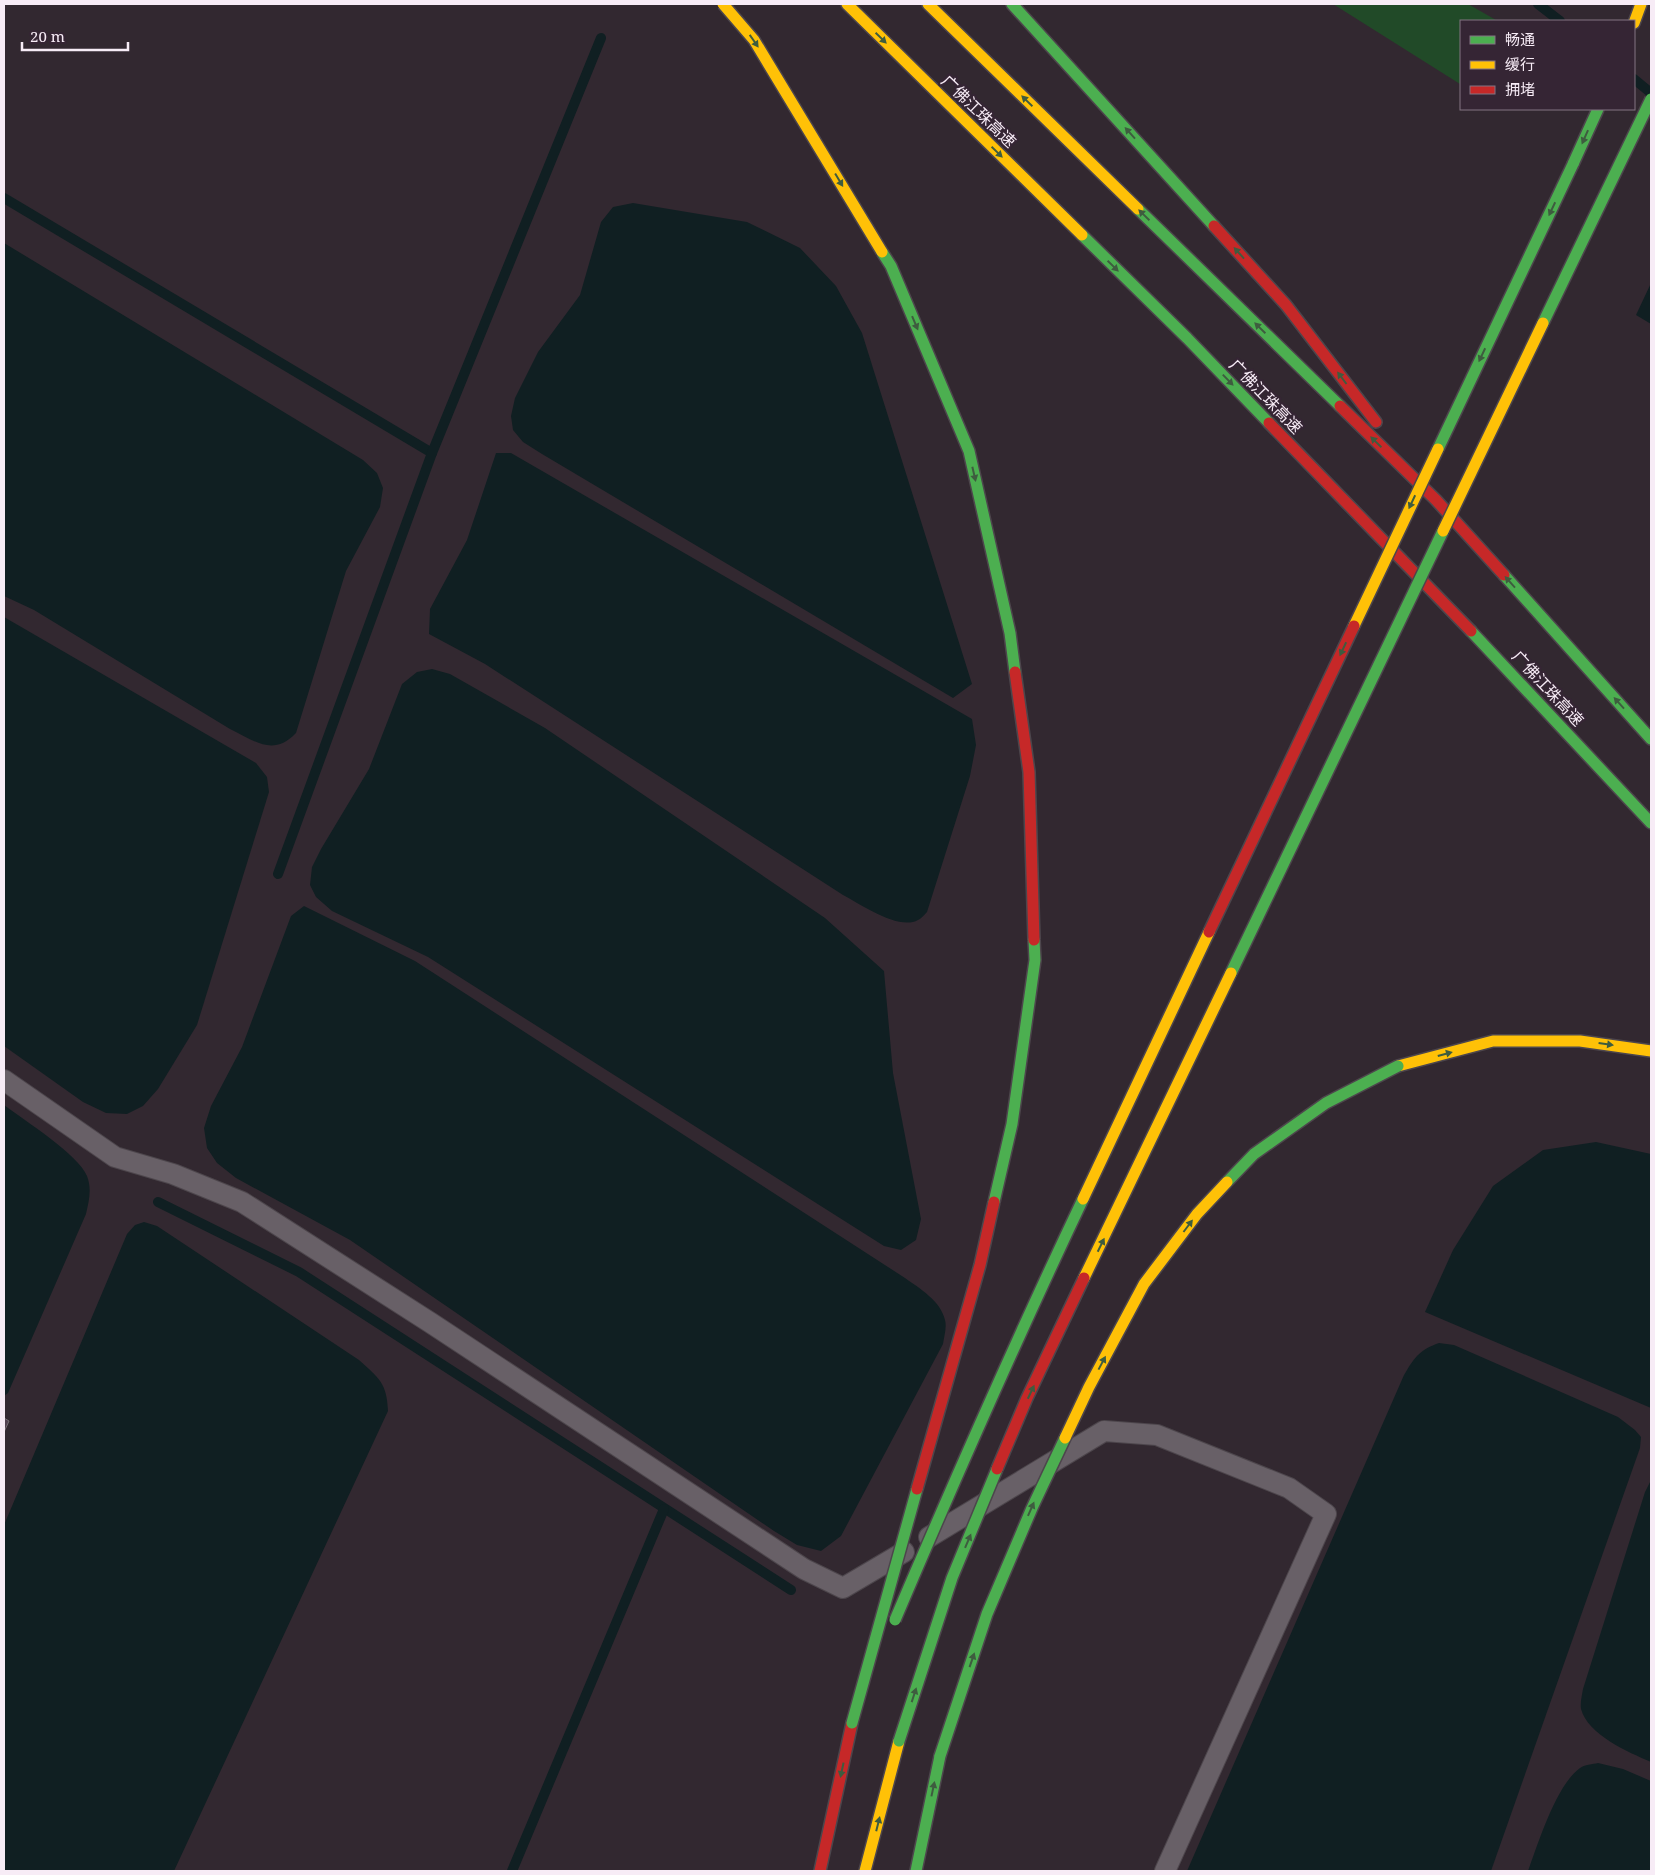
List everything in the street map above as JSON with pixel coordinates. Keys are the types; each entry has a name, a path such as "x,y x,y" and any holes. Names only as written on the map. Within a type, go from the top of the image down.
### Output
{"highway":[{"path":"723,4 754,40 891,266 968,451 1010,633 1029,772 1035,960 1012,1124 980,1265 852,1723 820,1871"},
{"name":"广佛江珠高速","path":"846,4 1187,338 1508,668 1651,823"},
{"path":"928,4 1436,500 1651,739"},
{"path":"1012,4 1286,305 1436,500"},
{"path":"1635,20 1641,4"},
{"path":"865,1871 899,1741 952,1578 1027,1398 1651,99"},
{"path":"852,1723 978,1426 1025,1321 1598,110"},
{"path":"916,1871 940,1756 987,1614 1032,1508 1089,1387 1144,1284 1197,1214 1254,1154 1326,1103 1398,1066 1493,1041 1580,1041 1651,1050"}],"lane":[{"path":"4,1080 115,1157 173,1174 242,1202 431,1323 804,1569 843,1588 1104,1432 1157,1435 1289,1488 1326,1514 1165,1871"}],"green space":[{"path":"1333,4 1468,4 1496,20 1460,20 1460,84"}],"shaded area":[{"path":"633,203 747,222 800,248 836,286 862,333 972,684 953,698 542,454 523,442 513,430 511,416 515,398 538,352 580,295 601,222 613,207"},
{"path":"4,243 363,460 377,473 383,488 380,507 346,571 296,733 288,740 280,744 264,744 230,729 34,610 4,596"},
{"path":"1651,283 1651,324 1636,315"},
{"path":"496,453 511,453 972,719 976,745 970,776 927,912 921,918 910,922 890,919 869,910 843,895 485,664 429,634 430,609 467,540"},
{"path":"4,617 256,763 267,777 269,792 197,1025 158,1089 143,1106 127,1114 106,1113 83,1102 4,1046"},
{"path":"432,669 450,674 545,728 825,918 884,971 893,1073 921,1219 916,1240 901,1250 884,1246 428,957 332,911 316,897 310,885 312,867 369,769 402,684 417,672"},
{"path":"304,906 415,961 905,1278 934,1301 943,1313 945,1320 946,1329 943,1344 841,1536 821,1551 797,1545 350,1240 236,1178 217,1163 207,1148 204,1128 211,1106 242,1047 291,916"},
{"path":"4,1105 50,1138 73,1158 87,1176 90,1190 86,1214 8,1393 4,1396"},
{"path":"1596,1142 1651,1154 1651,1408 1425,1312 1453,1250 1493,1186 1543,1150"},
{"path":"144,1222 157,1226 359,1360 384,1387 388,1411 174,1871 4,1871 4,1525 127,1234 135,1225"},
{"path":"1439,1343 1454,1345 1618,1417 1641,1437 1640,1448 1491,1871 1187,1871 1404,1375 1418,1355"},
{"path":"1651,1480 1651,1762 1621,1748 1600,1735 1585,1718 1581,1704 1583,1689 1645,1492"},
{"path":"1598,1763 1623,1769 1651,1781 1651,1871 1528,1871 1549,1816 1563,1787 1580,1768"}],"building":[{"path":"4,1418 9,1421 4,1432"}],"waterway":[{"path":"1538,4 1559,20"},
{"path":"278,874 432,453 601,38"},
{"path":"1635,80 1651,93"},
{"path":"4,198 432,453"},
{"path":"158,1202 299,1272 791,1590"},
{"path":"512,1871 664,1509"}],"traffic: fast":[{"path":"1012,4 1214,226"},
{"path":"1543,323 1651,99"},
{"path":"1573,164 1598,110"},
{"path":"1438,449 1573,164"},
{"path":"1138,209 1340,406"},
{"path":"1082,235 1187,338 1269,423"},
{"path":"882,252 891,266 969,451 1010,633 1015,672"},
{"path":"1231,973 1443,531"},
{"path":"1504,575 1651,739"},
{"path":"1471,631 1651,823"},
{"path":"994,1202 1012,1124 1035,960 1034,940"},
{"path":"1227,1182 1254,1154 1326,1103 1398,1066"},
{"path":"895,1620 940,1514 1083,1199"},
{"path":"940,1756 987,1614 1032,1508 1065,1438"},
{"path":"899,1741 952,1578 997,1469"},
{"path":"852,1723 917,1489"},
{"path":"916,1871 940,1756"}],"traffic: slow":[{"path":"723,4 754,40 882,252"},
{"path":"847,4 1082,235"},
{"path":"928,4 1138,209"},
{"path":"1635,20 1641,4"},
{"path":"1443,531 1543,323"},
{"path":"1354,626 1438,449"},
{"path":"1083,1199 1209,932"},
{"path":"1084,1278 1231,973"},
{"path":"1398,1066 1493,1041 1580,1041 1651,1051"},
{"path":"1065,1438 1089,1387 1144,1284 1197,1214 1227,1182"},
{"path":"865,1871 899,1741"}],"traffic: jam":[{"path":"1214,226 1286,305 1376,422"},
{"path":"1340,406 1436,500 1504,575"},
{"path":"1269,423 1471,631"},
{"path":"1209,932 1354,626"},
{"path":"1015,672 1029,772 1034,940"},
{"path":"917,1489 980,1265 994,1202"},
{"path":"997,1469 1027,1398 1084,1278"},
{"path":"820,1871 852,1723"}]}
